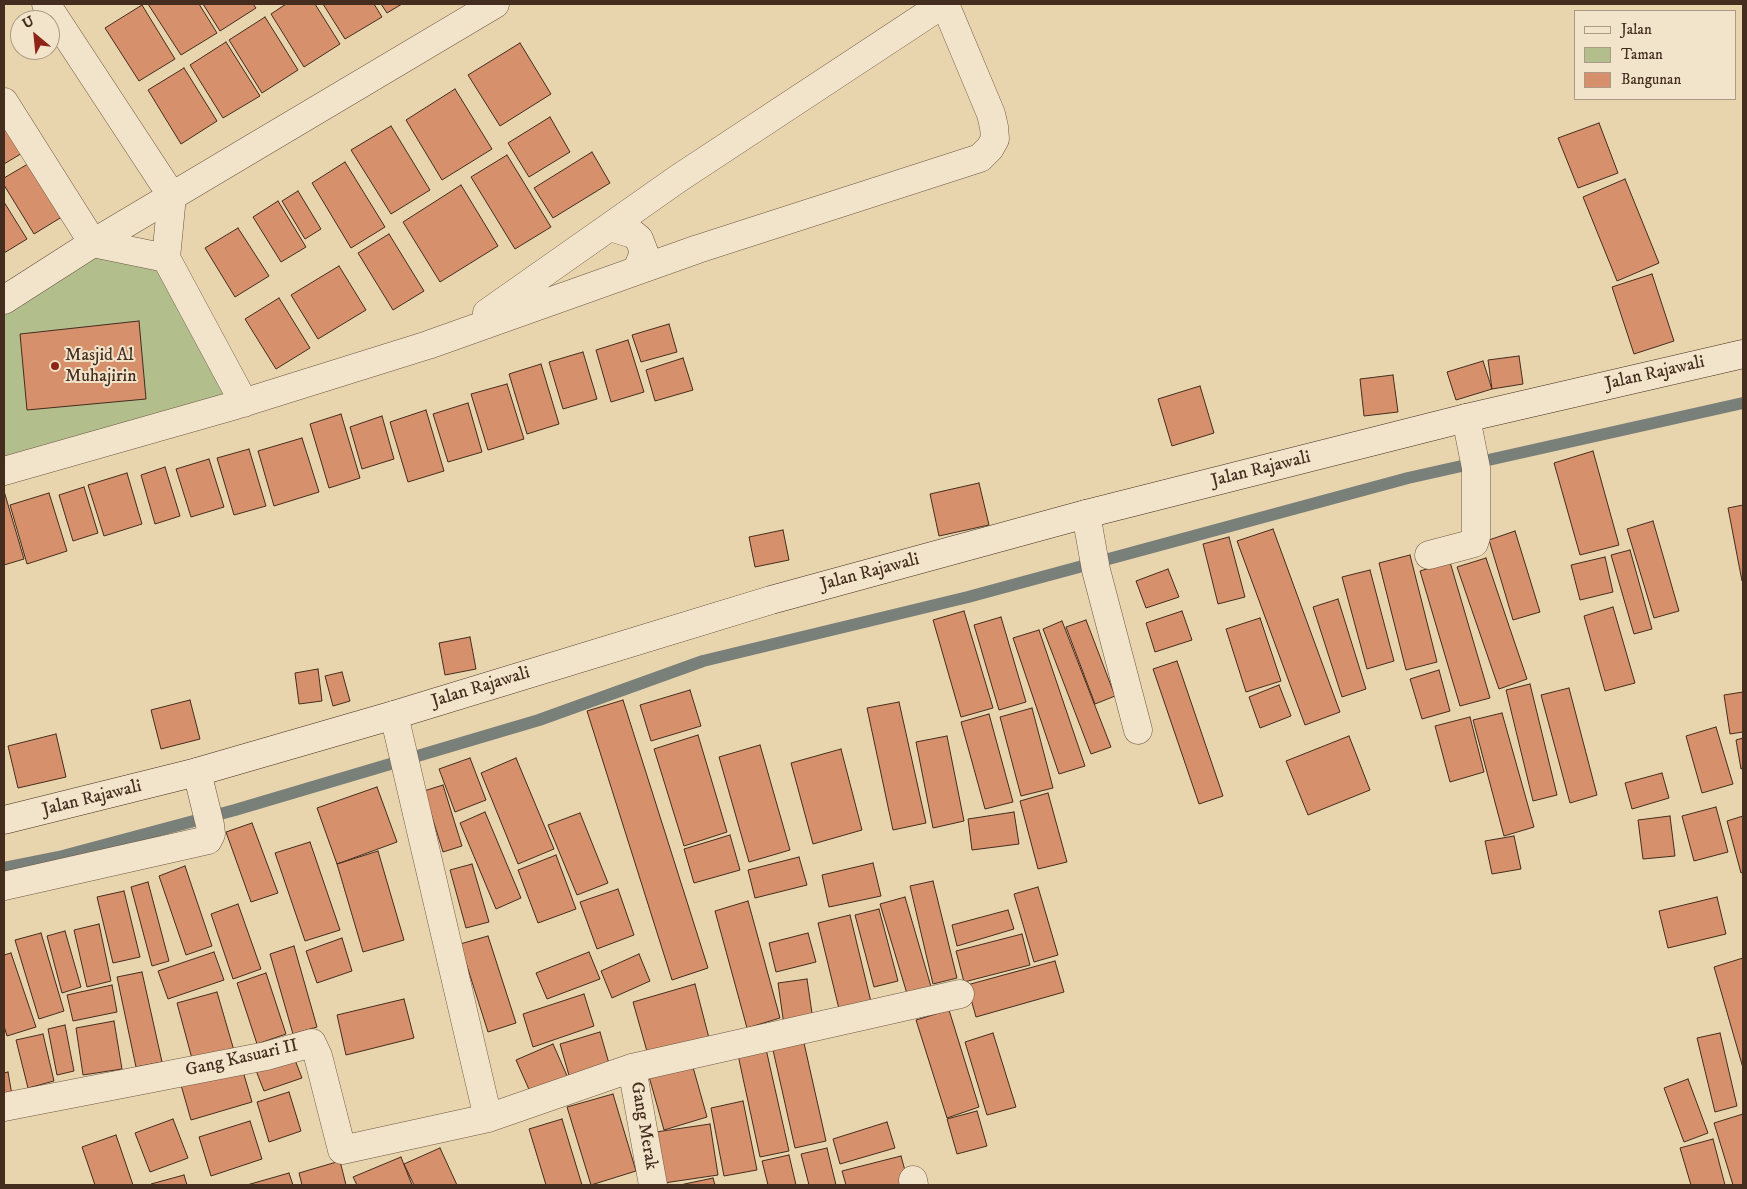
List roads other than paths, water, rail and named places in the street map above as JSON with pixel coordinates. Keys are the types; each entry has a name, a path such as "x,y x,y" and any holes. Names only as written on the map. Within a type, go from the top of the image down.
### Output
{"street":[{"path":"4,300 93,243 496,4"},
{"path":"4,471 244,403 456,335 637,270 980,158 990,148 995,139 991,114 944,4 610,227 456,335"},
{"path":"51,6 172,196 166,258 244,403"},
{"path":"4,102 93,243 166,258"},
{"path":"610,227 633,234 639,239 644,252 637,270"},
{"name":"Jalan Rajawali","path":"4,820 397,725 771,600 1468,428 1743,354"},
{"path":"1429,555 1474,543 1476,536 1476,468 1468,428"},
{"path":"1086,523 1096,570 1138,730"},
{"path":"397,725 488,1118 632,1068 960,994"},
{"path":"4,886 197,844 210,838 207,813 197,772"},
{"name":"Gang Kasuari II","path":"4,1107 266,1056 312,1043 318,1056 342,1150 488,1118"},
{"name":"Gang Merak","path":"632,1068 653,1185"}],"waterway":[{"path":"4,868 59,857 235,810 539,720 703,661 968,597 1408,478 1743,403"}],"place":[{"name":"Masjid Al Muhajirin","path":"55,366"}]}
